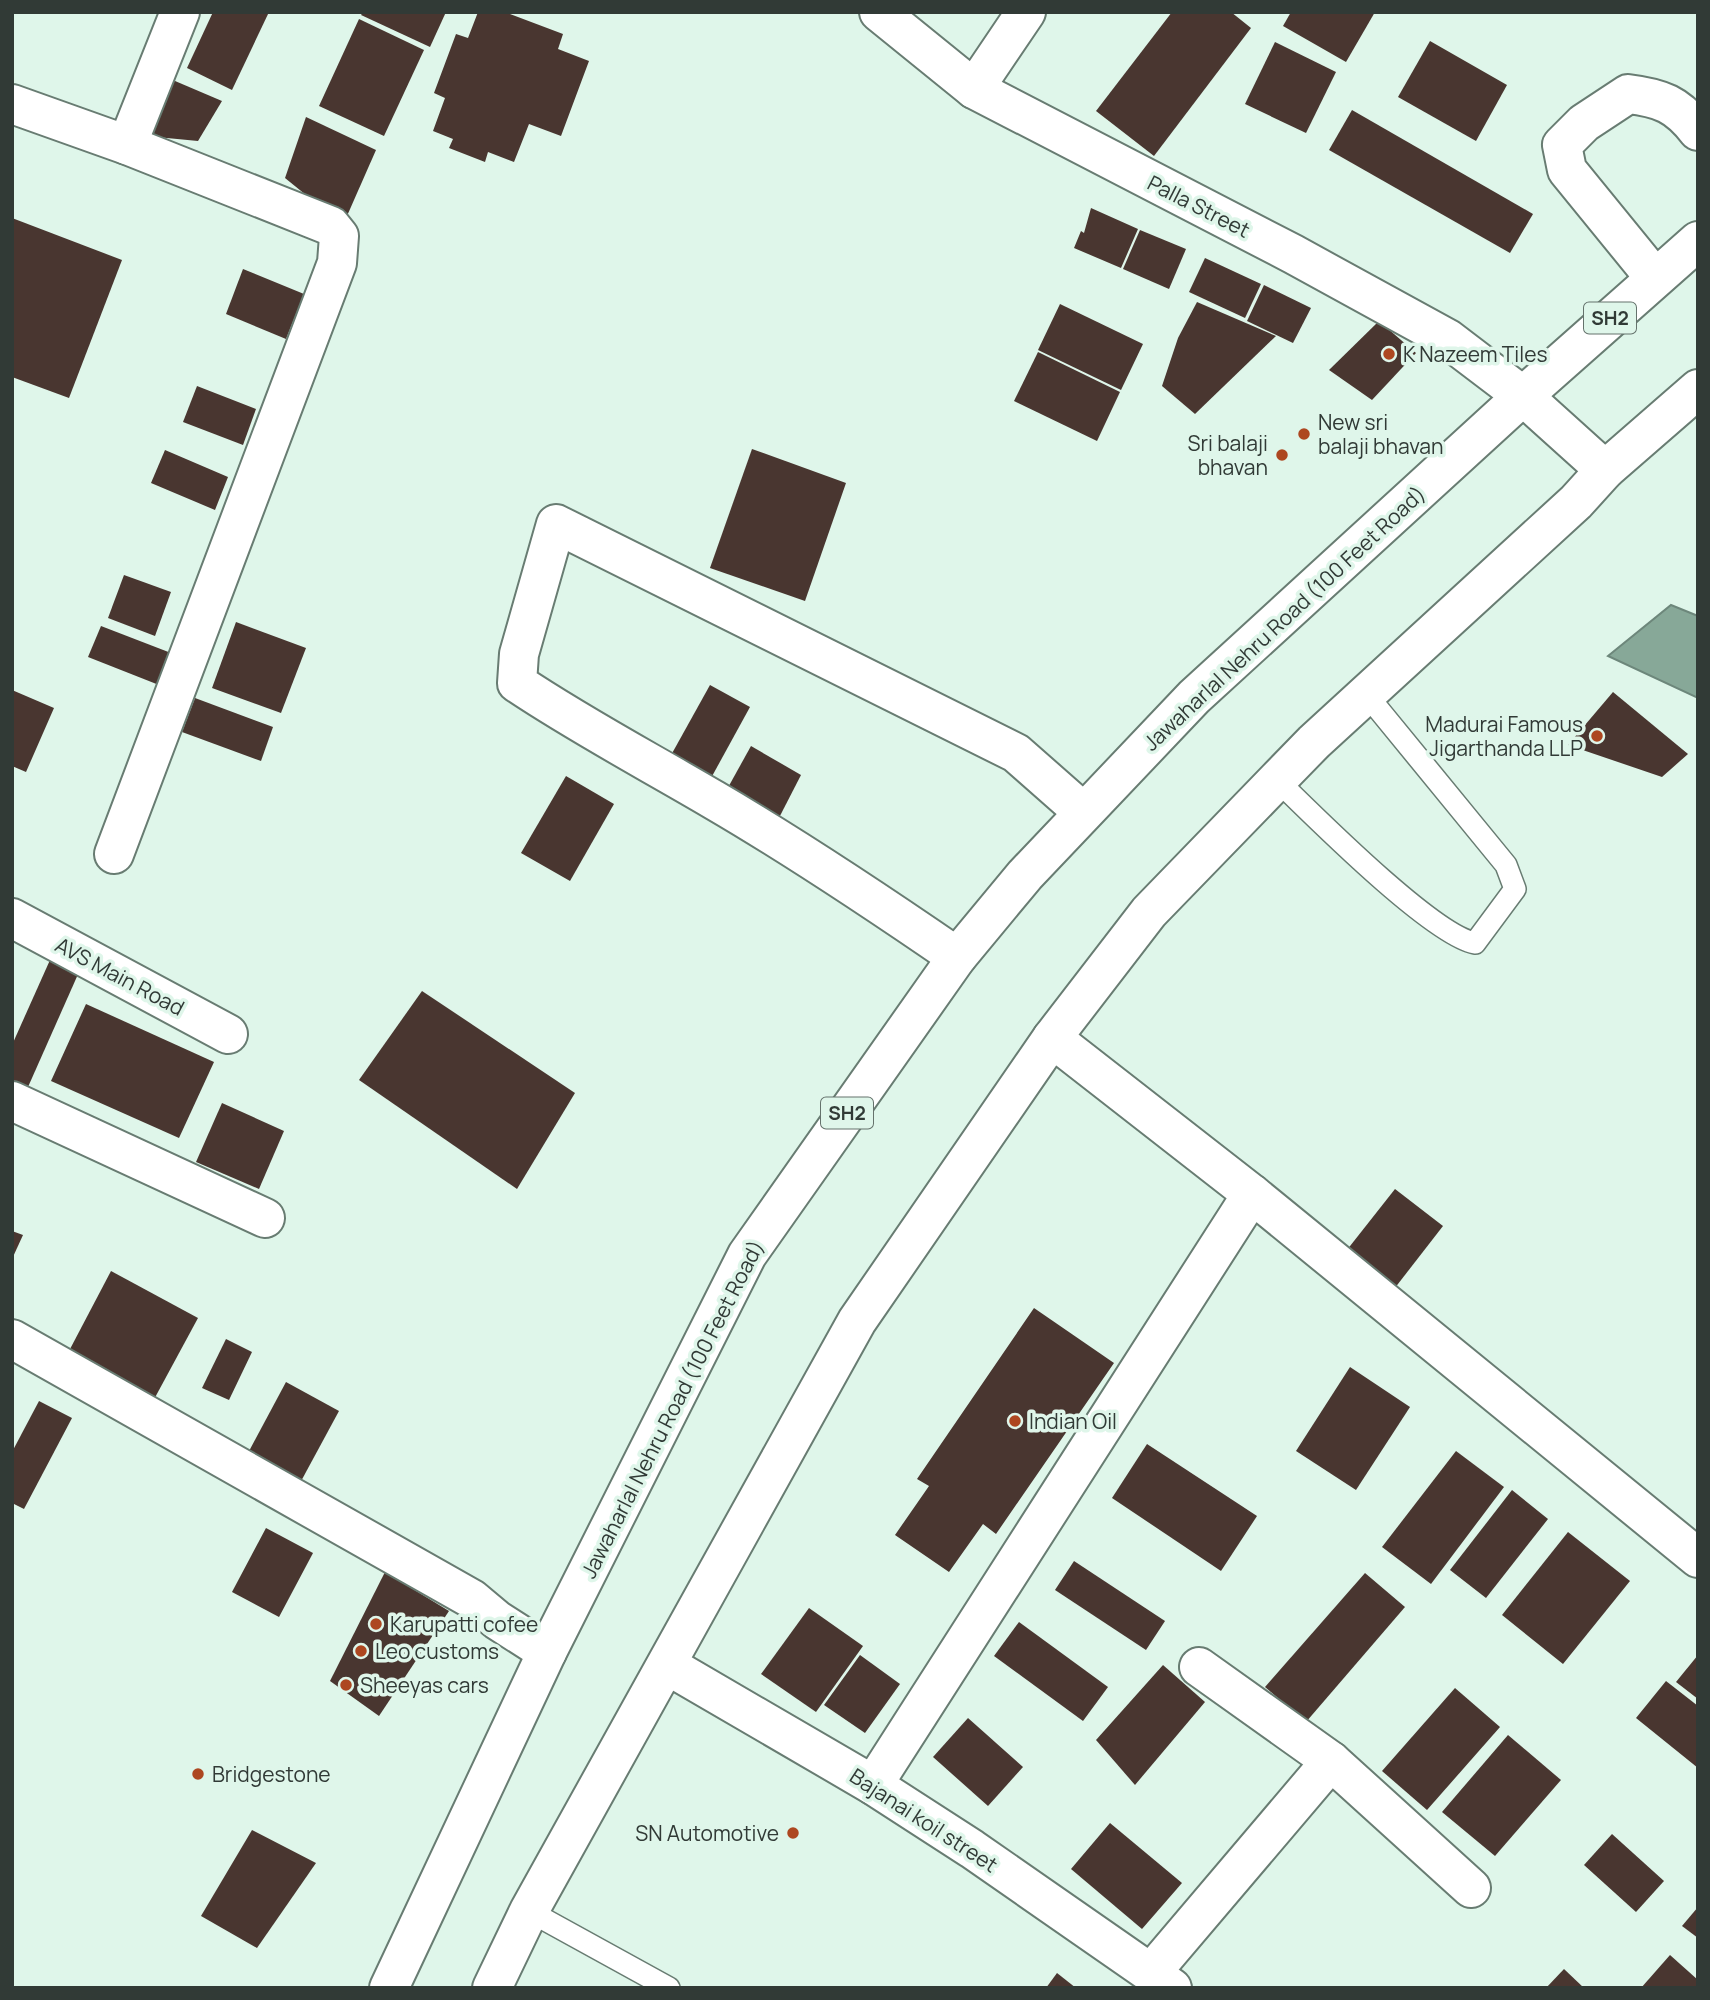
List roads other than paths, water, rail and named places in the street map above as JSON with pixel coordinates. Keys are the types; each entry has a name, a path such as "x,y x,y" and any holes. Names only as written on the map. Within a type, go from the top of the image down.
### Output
{"street":[{"path":"127,145 180,12"},
{"name":"Palla Street","path":"879,12 974,89 1293,254 1448,339 1523,396 1605,470"},
{"path":"974,89 1026,12"},
{"path":"1655,278 1567,170 1562,145 1584,123 1628,94 1657,98 1685,114 1698,131"},
{"path":"12,104 127,145 331,226 353,257 332,276 114,854"},
{"name":"Jawaharlal Nehru Road (100 Feet Road)","path":"389,1987 547,1652 747,1255 957,957 1083,812 1194,697 1523,396 1698,241"},
{"path":"492,1988 528,1911 858,1321 1052,1038 1149,912 1277,780 1366,694 1576,502 1605,470 1698,389"},
{"path":"957,957 865,892 714,799 581,726 516,683 519,654 556,524 1016,752 1083,812"},
{"name":"AVS Main Road","path":"12,918 228,1034"},
{"path":"1052,1038 1252,1194 1698,1559"},
{"path":"14,1105 265,1218"},
{"path":"873,1785 1252,1194"},
{"path":"12,1339 472,1599 497,1620 547,1652"},
{"name":"Bajanai koil street","path":"667,1665 873,1785 972,1849 1161,1981"},
{"path":"1199,1667 1331,1761 1471,1888"},
{"path":"1161,1981 1331,1761"}],"lane":[{"path":"1277,780 1351,851 1415,905 1461,940 1475,943 1516,889 1506,865 1366,694"},
{"path":"528,1911 669,1988"}],"place":[{"name":"K Nazeem Tiles","path":"1389,354"},
{"name":"New sri balaji bhavan","path":"1304,434"},
{"name":"Sri balaji bhavan","path":"1282,455"},
{"name":"Madurai Famous Jigarthanda LLP","path":"1597,736"},
{"name":"Indian Oil","path":"1015,1421"},
{"name":"Karupatti cofee","path":"376,1624"},
{"name":"Leo customs","path":"361,1651"},
{"name":"Sheeyas cars","path":"346,1685"},
{"name":"Bridgestone","path":"198,1774"},
{"name":"SN Automotive","path":"793,1833"}]}
